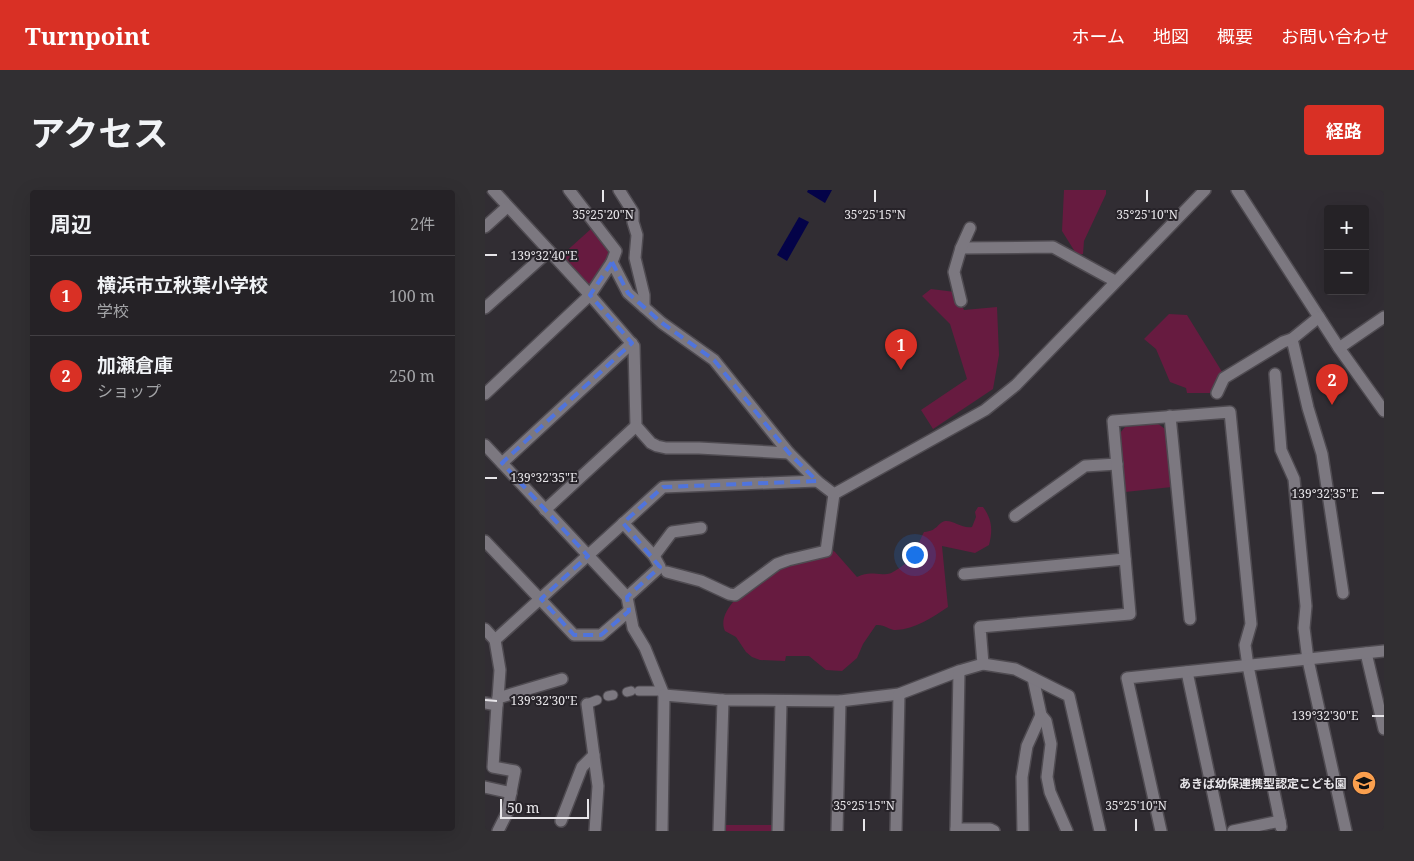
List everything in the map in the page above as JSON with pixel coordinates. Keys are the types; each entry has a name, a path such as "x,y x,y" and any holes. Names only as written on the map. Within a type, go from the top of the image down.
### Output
{"street":[{"path":"493,190 507,208 590,295 634,346 636,426 651,443 657,446 789,453"},
{"path":"485,394 590,295 613,262 616,251 569,190"},
{"path":"619,190 633,212 633,222 637,234 635,258 644,295 644,307"},
{"path":"834,494 985,410 1016,385 1205,190"},
{"path":"1237,190 1339,348 1384,411"},
{"path":"485,227 507,208"},
{"path":"961,300 954,272 961,248 970,228"},
{"path":"961,248 1053,248 1115,281"},
{"path":"485,308 549,251"},
{"path":"613,262 628,293 661,323 714,360 789,453 817,481 834,494"},
{"path":"1217,393 1225,378 1283,342 1292,340 1319,317"},
{"path":"1339,348 1384,317"},
{"path":"1292,340 1308,408 1322,454 1343,594"},
{"path":"502,463 632,343"},
{"path":"1275,374 1281,450 1294,479 1307,606 1304,628 1309,660 1346,831"},
{"path":"983,664 980,627 1130,614 1113,421 1230,412 1251,624 1245,645 1280,824 1233,831"},
{"path":"1171,416 1190,618"},
{"path":"545,510 636,426"},
{"path":"485,445 627,597 633,628 645,648 663,693 662,831"},
{"path":"1015,516 1085,466 1117,464"},
{"path":"495,640 663,487 817,481"},
{"path":"623,523 654,556 663,569 735,595 777,564 826,551 834,494"},
{"path":"654,556 672,532 701,528"},
{"path":"485,541 574,635 601,634 629,611"},
{"path":"964,574 1125,559"},
{"path":"627,597 663,569"},
{"path":"485,629 495,640 500,670 493,767 515,771 507,813 498,831"},
{"path":"1161,831 1127,678 1384,651"},
{"path":"1366,653 1384,728"},
{"path":"632,692 663,693 723,700 840,701 899,694 983,664 1015,669 1069,696 1100,831"},
{"path":"959,671 956,830 989,829 994,831"},
{"path":"1187,672 1221,831"},
{"path":"1033,678 1041,715 1046,721 1051,744 1047,777 1050,792 1067,831"},
{"path":"485,703 498,702 562,679"},
{"path":"896,831 899,694"},
{"path":"719,831 723,700"},
{"path":"778,831 781,701"},
{"path":"837,831 840,701"},
{"path":"592,702 594,754 598,786 595,831"},
{"path":"1023,831 1022,777 1027,746 1041,715"},
{"path":"561,822 581,767 594,754"},
{"path":"485,787 511,793"}],"highlighted area":[{"path":"612,262 628,293 662,323 714,360 789,453 817,481 663,487 623,523 660,567 627,597 629,611 601,635 574,635 541,599 588,556 502,463 632,343 590,295"}],"shaded area":[{"path":"808,190 832,190 825,203 807,192"},
{"path":"1064,190 1106,190 1106,194 1084,241 1083,254 1077,255 1062,231"},
{"path":"799,217 809,222 787,261 777,255"},
{"path":"592,228 612,252 592,290 561,256"},
{"path":"931,289 955,292 964,310 997,307 999,355 993,389 933,429 921,410 967,379 950,324 922,296"},
{"path":"1169,314 1187,315 1224,375 1214,393 1187,393 1186,388 1170,382 1156,349 1144,339"},
{"path":"1157,423 1165,429 1172,487 1125,492 1120,433 1125,427"},
{"path":"978,507 983,507 990,520 991,534 989,545 975,553 942,546 948,607 923,622 903,629 893,630 882,625 876,625 863,644 857,658 842,671 826,670 809,656 786,656 785,661 760,660 752,657 746,652 736,637 725,631 723,622 732,603 750,585 778,567 830,548 857,577 869,574 890,574 910,560 924,532 935,529 940,523 945,521 965,527 972,527"},
{"path":"726,825 773,825 773,831 726,831"}],"place":[{"name":"横浜市立秋葉小学校","path":"901,370"},
{"name":"加瀬倉庫","path":"1332,405"},
{"name":"あきば幼保連携型認定こども園","path":"1364,783"}]}
